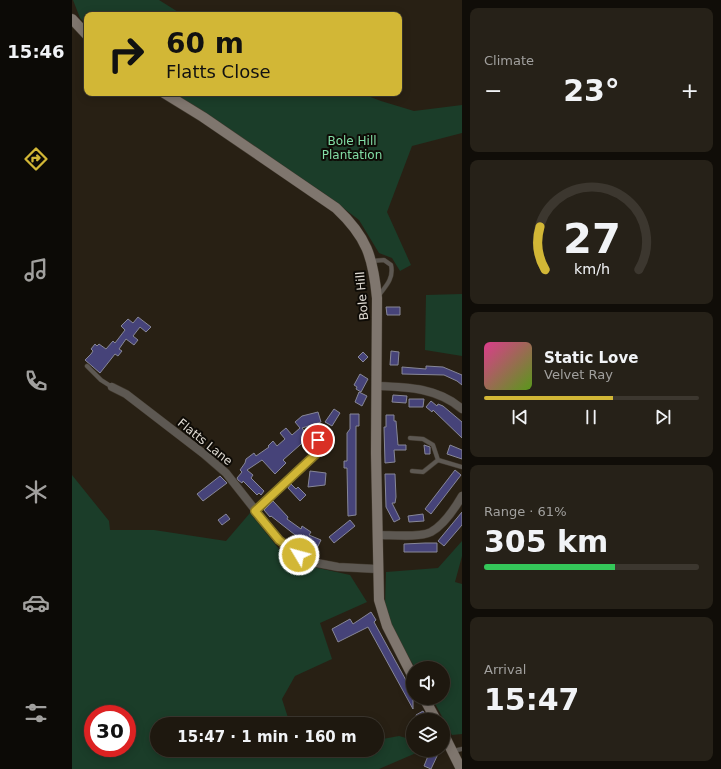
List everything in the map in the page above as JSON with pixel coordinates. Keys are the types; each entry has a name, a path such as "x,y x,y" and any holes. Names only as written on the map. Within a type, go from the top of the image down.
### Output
{"street":[{"path":"72,19 84,33"},
{"name":"Bole Hill","path":"169,96 203,117 336,208 353,224 361,236 371,262 377,298 378,386 376,453 378,535 377,569 379,600 387,626 406,663"},
{"path":"378,386 408,387 431,391 454,402 462,409"},
{"name":"Flatts Lane","path":"112,387 126,394 204,454 226,473 279,540 299,555 317,563 338,567 377,569"},
{"path":"255,511 316,454 318,440"},
{"path":"378,535 413,535 431,532 444,520 462,496"},
{"path":"450,747 461,769"}],"lane":[{"path":"371,262 384,260 391,265 392,272 390,280 377,298"},
{"path":"87,366 101,380 112,387"},
{"path":"410,438 423,439 434,445 438,460"},
{"path":"438,460 462,467"},
{"path":"412,471 423,472 438,460"},
{"path":"452,751 462,749"}],"green space":[{"path":"73,0 159,0 178,12 84,12 84,22 80,18"},
{"name":"Bole Hill Plantation","path":"177,96 368,96 414,111 462,105 462,133 412,146 387,212 411,265 400,271 392,258 379,253 359,220 325,194"},
{"path":"462,294 462,356 425,350 426,295"},
{"path":"72,475 109,521 110,530 154,530 226,541 250,513 279,549 300,564 350,575 367,602 320,623 332,659 295,676 282,699 288,717 150,717 150,757 384,757 384,739 399,736 406,738 407,757 379,769 72,769"},
{"path":"462,541 462,556 455,582 462,584 462,734 452,735 450,731 450,713 440,713 436,705 450,705 450,661 411,661 390,624 385,605 386,572 438,568"}],"building":[{"path":"386,307 400,307 400,315 387,315"},
{"path":"138,317 151,327 146,332 140,327 133,336 138,340 134,345 126,339 119,349 122,351 118,356 115,354 100,373 85,360 93,351 91,349 95,344 97,346 99,344 106,349 113,341 115,343 125,330 121,326 128,319 133,323"},
{"path":"391,351 399,352 398,365 390,365"},
{"path":"363,352 368,357 363,362 358,357"},
{"path":"426,366 443,367 462,375 462,385 444,375 402,374 402,367 426,369"},
{"path":"360,374 368,379 361,392 356,389 357,387 354,385"},
{"path":"359,392 367,396 362,406 355,402"},
{"path":"393,395 407,396 406,403 392,402"},
{"path":"409,399 424,399 423,407 409,407"},
{"path":"431,401 437,406 438,404 443,406 462,422 462,438 433,410 432,412 426,407"},
{"path":"334,409 340,413 332,426 325,422"},
{"path":"318,412 321,422 302,428 309,437 283,460 286,463 275,474 262,460 247,470 253,475 251,478 264,491 261,495 259,493 257,495 243,481 242,483 238,480 237,478 242,472 240,470 246,459 254,453 256,456 269,447 268,446 273,441 277,446 285,439 280,433 286,428 292,435 300,428 295,422 302,416"},
{"path":"350,414 359,414 359,426 356,426 356,515 348,516 347,468 344,468 344,461 347,461 347,433 350,429"},
{"path":"386,415 394,415 398,445 406,445 406,450 394,450 395,462 385,463 384,427 386,427"},
{"path":"424,445 430,447 430,454 425,454"},
{"path":"450,445 462,450 462,459 447,454"},
{"path":"455,470 461,475 431,514 425,509"},
{"path":"310,471 326,473 325,485 308,487"},
{"path":"385,474 395,474 396,497 395,503 392,503 400,519 394,522 386,507"},
{"path":"220,476 227,483 203,501 197,494"},
{"path":"291,484 296,489 298,487 306,495 300,501 288,488"},
{"path":"273,501 288,517 287,519 301,529 302,526 311,532 309,535 321,540 317,548 304,542 271,516 270,517 264,510"},
{"path":"462,512 462,525 444,546 438,541"},
{"path":"226,514 230,519 222,525 218,520"},
{"path":"423,514 424,521 409,522 408,516"},
{"path":"350,520 355,526 334,543 329,537"},
{"path":"437,543 437,552 404,552 404,544"},
{"path":"371,612 376,620 374,622 406,680 406,696 368,627 338,642 332,629 350,619 353,624"},
{"path":"428,757 437,757 431,769 424,766"}],"route":[{"path":"299,555 279,540 255,511 316,454 318,440"}]}
